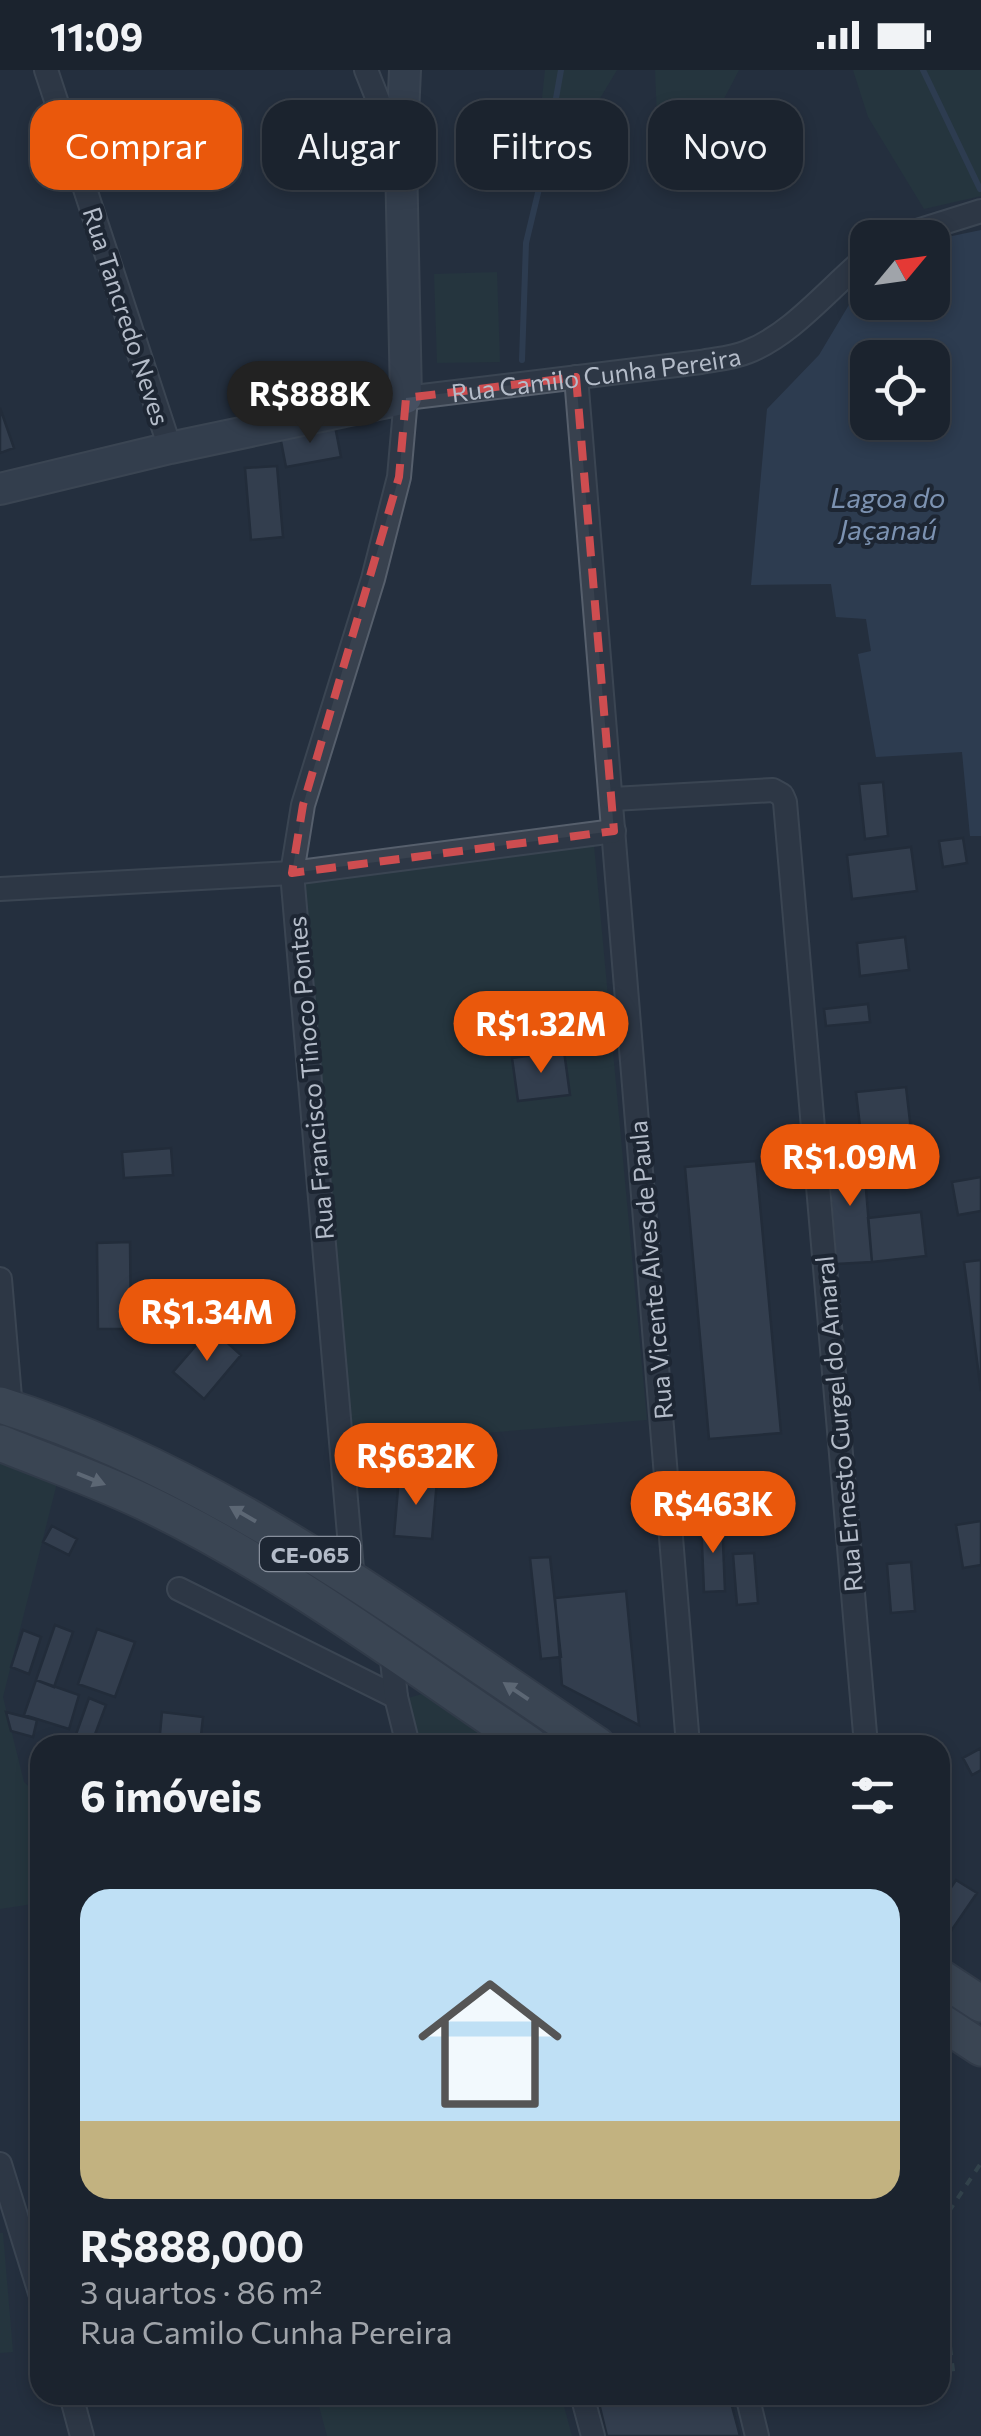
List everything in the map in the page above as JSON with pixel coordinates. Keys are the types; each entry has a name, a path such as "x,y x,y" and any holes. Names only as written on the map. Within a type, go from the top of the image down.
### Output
{"main road":[{"name":"CE-065","path":"6,1407 208,1494 352,1581 582,1735"},
{"name":"CE-065","path":"0,1443 142,1501 205,1534 515,1735"},
{"path":"950,1984 981,2004"},
{"path":"950,2028 981,2048"}],"street":[{"name":"Rua Tancredo Neves","path":"46,70 170,448"},
{"path":"366,70 378,100"},
{"path":"404,100 405,70"},
{"path":"402,190 406,398"},
{"path":"950,221 981,211"},
{"name":"Rua Camilo Cunha Pereira","path":"0,489 406,398 744,354 796,322 850,271"},
{"name":"Rua Vicente Alves de Paula","path":"576,377 687,1735"},
{"name":"Rua Francisco Tinoco Pontes","path":"352,1581 292,873 304,804 374,579 399,477 406,398"},
{"name":"Rua Ernesto Gurgel do Amaral","path":"613,800 773,790 786,802 865,1735"},
{"path":"0,889 292,873 614,831"},
{"path":"0,1279 6,1407"},
{"path":"178,1589 396,1697"},
{"path":"391,1651 406,1735"},
{"path":"0,2164 30,2262"},
{"path":"74,2405 82,2436"},
{"path":"585,2405 593,2436"},
{"path":"749,2405 758,2436"}],"path":[{"path":"950,2211 981,2163"},
{"path":"950,2347 954,2378"}],"highlighted area":[{"path":"576,377 614,831 292,873 303,805 399,477 406,398"}],"green space":[{"path":"545,70 617,70 599,100 542,100"},
{"path":"655,70 739,70 723,100 656,100"},
{"path":"853,70 981,70 981,196 924,209 868,117"},
{"path":"497,272 500,362 437,363 434,274"},
{"path":"594,845 647,1420 484,1433 483,1450 352,1464 303,884"},
{"path":"0,1458 58,1479 3,1697 24,1782 30,1788 30,1904 0,1909"},
{"path":"422,1694 483,1735 417,1735 408,1698"},
{"path":"0,2233 13,2352 0,2353"},
{"path":"319,2405 564,2405 572,2436 327,2436"}],"water":[{"name":"Lagoa do Jaçanaú","path":"981,230 981,836 970,836 962,752 876,757 858,654 871,651 866,619 836,617 831,584 751,585 767,409 819,355 850,303 850,320 950,320 950,236"}],"building":[{"path":"0,408 14,448 0,453"},
{"path":"335,426 341,457 286,467 280,436"},
{"path":"277,466 283,537 251,540 245,468"},
{"path":"883,782 888,836 865,839 859,784"},
{"path":"963,838 967,863 943,867 939,841"},
{"path":"911,847 917,891 852,899 847,855"},
{"path":"905,937 909,970 860,976 857,943"},
{"path":"868,1004 870,1022 826,1026 824,1009"},
{"path":"564,1051 570,1095 518,1101 512,1058"},
{"path":"906,1087 911,1130 861,1135 856,1092"},
{"path":"171,1148 173,1175 124,1178 122,1152"},
{"path":"863,1153 872,1262 836,1264 827,1156"},
{"path":"756,1161 781,1433 709,1439 685,1167"},
{"path":"981,1177 981,1211 958,1215 952,1182"},
{"path":"921,1212 926,1256 872,1262 868,1218"},
{"path":"130,1242 131,1329 98,1329 97,1243"},
{"path":"981,1260 981,1391 964,1262"},
{"path":"211,1328 241,1355 204,1399 173,1372"},
{"path":"399,1477 437,1480 432,1539 394,1536"},
{"path":"722,1519 725,1591 704,1592 701,1520"},
{"path":"981,1521 981,1565 963,1568 956,1525"},
{"path":"52,1526 77,1539 69,1555 43,1542"},
{"path":"754,1553 758,1603 737,1605 733,1554"},
{"path":"550,1557 561,1657 541,1659 530,1558"},
{"path":"911,1562 915,1611 891,1613 887,1564"},
{"path":"626,1591 639,1725 562,1685 555,1598"},
{"path":"55,1625 73,1632 54,1687 36,1680"},
{"path":"97,1629 135,1642 115,1697 78,1684"},
{"path":"23,1630 41,1637 29,1674 11,1667"},
{"path":"36,1680 79,1695 69,1729 24,1715"},
{"path":"89,1698 106,1705 95,1735 76,1735"},
{"path":"6,1712 37,1720 33,1735 11,1731"},
{"path":"162,1712 203,1717 201,1735 160,1735"},
{"path":"981,1748 981,1770 972,1775 963,1758"},
{"path":"956,1880 977,1893 951,1931 950,1930 950,1889"},
{"path":"599,2405 732,2405 740,2436 607,2436"}],"waterway":[{"path":"522,360 526,243 561,70"},
{"path":"923,70 980,189"}]}
